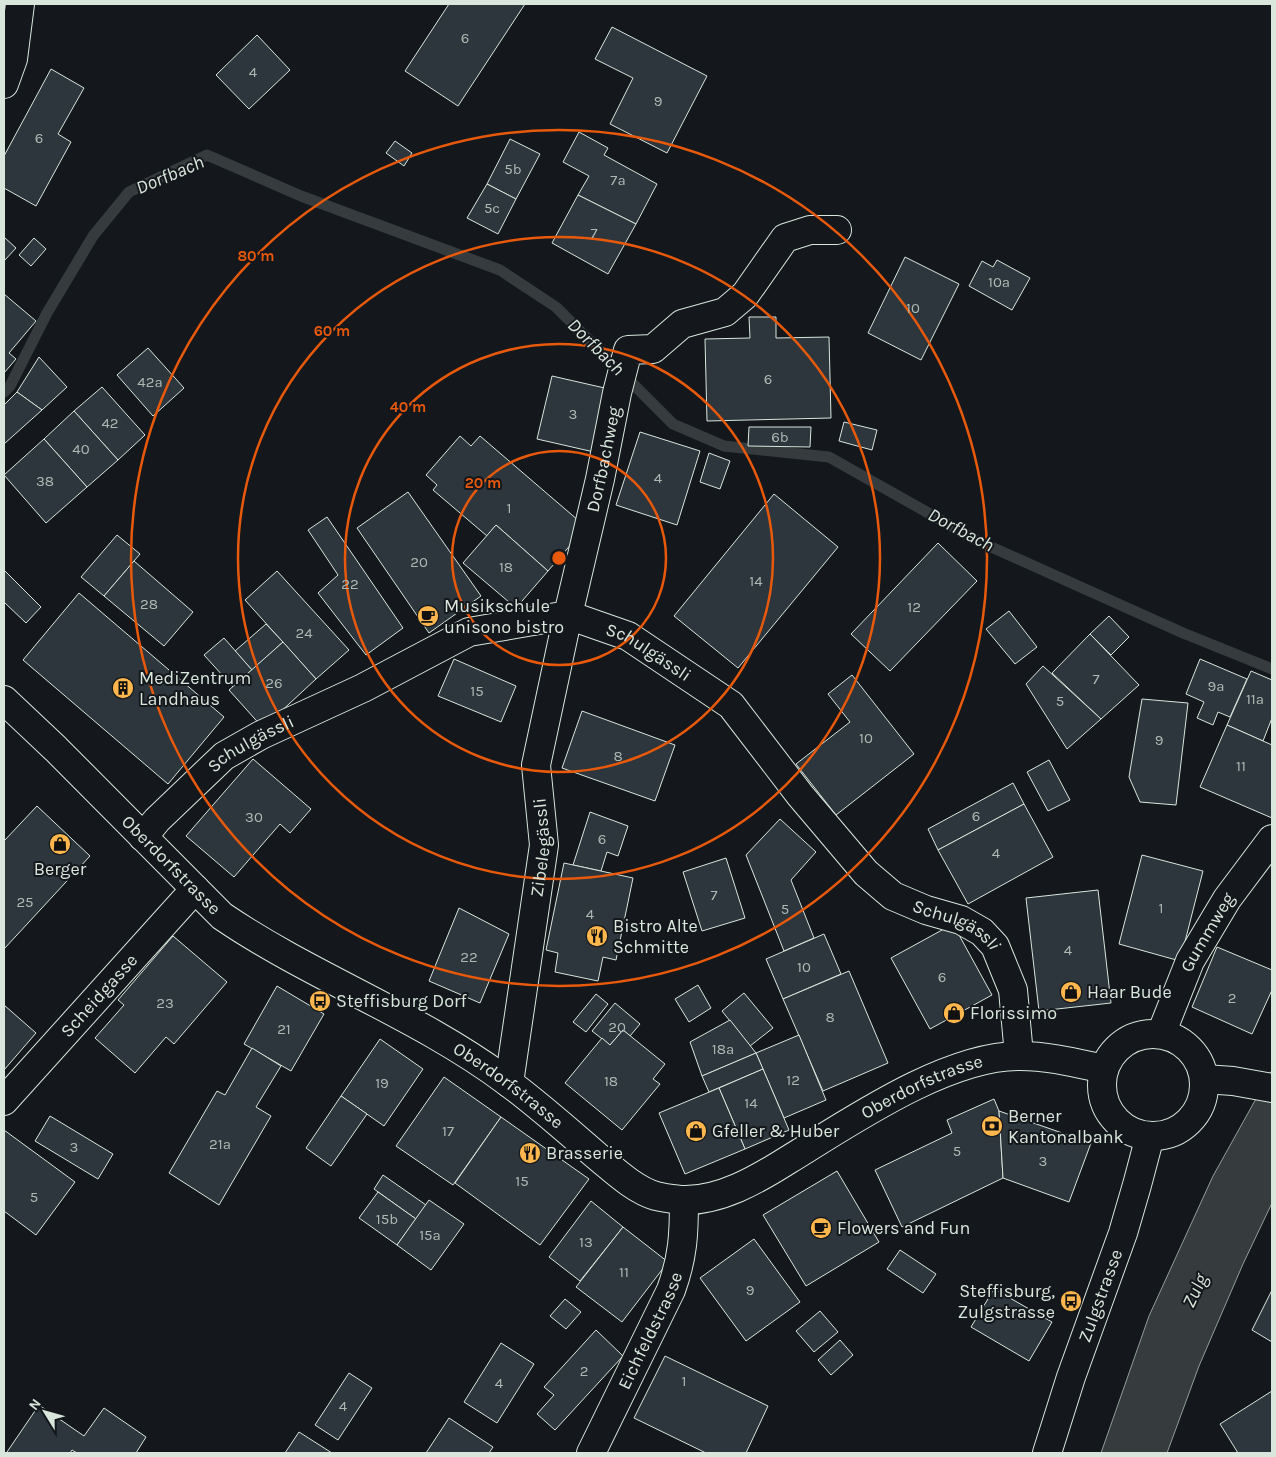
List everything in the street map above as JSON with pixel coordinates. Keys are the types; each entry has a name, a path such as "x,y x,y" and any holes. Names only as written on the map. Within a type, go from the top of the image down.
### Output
{"street":[{"path":"4,84 14,59 20,4"},
{"name":"Dorfbachweg","path":"568,615 600,479 624,360 628,350 653,349 682,324 725,312 745,295 785,238 810,230 837,230"},
{"name":"Schulgässli","path":"143,836 157,820 224,756 261,735 363,688 469,632 568,615 628,636 730,705 800,796 866,873 893,896 926,910 961,920 982,932 995,946 1013,990 1019,1056"},
{"name":"Zibelegässli","path":"509,1083 544,845 536,765 568,615"},
{"name":"Oberdorfstrasse","path":"4,700 56,749 222,916 254,937 452,1045 509,1083 609,1166 635,1185 656,1196 684,1200 703,1198 734,1189 762,1176 886,1102 947,1072 976,1062 1019,1056 1058,1058 1104,1069"},
{"name":"Gummweg","path":"1161,1034 1190,961 1227,899 1272,839"},
{"name":"Scheidgasse","path":"4,1101 195,889"},
{"path":"1146,1033 1161,1034 1174,1037 1190,1049 1201,1066 1204,1080 1202,1098 1194,1116 1174,1131 1150,1136 1137,1134 1125,1128 1114,1119 1107,1108 1102,1082 1104,1069 1115,1050 1132,1037 1146,1033"},
{"path":"1204,1080 1233,1081 1265,1086"},
{"name":"Zulgstrasse","path":"1047,1453 1071,1377 1123,1233 1150,1136"},
{"name":"Eichfeldstrasse","path":"591,1453 671,1290 683,1249 684,1200"}],"water":[{"name":"Zulg","path":"1272,1070 1272,1203 1243,1264 1199,1366 1167,1453 1101,1453 1149,1316 1213,1176"}],"building":[{"path":"449,4 525,4 458,106 405,71"},
{"path":"612,27 707,76 667,153 610,124 633,78 595,59"},
{"path":"257,35 290,70 249,109 216,75"},
{"path":"51,69 84,88 58,134 71,142 36,206 4,188 4,156"},
{"path":"579,132 608,148 604,155 657,184 636,224 578,195 589,176 563,162"},
{"path":"510,139 540,154 516,199 487,184"},
{"path":"395,141 412,153 404,166 386,153"},
{"path":"487,184 516,199 498,234 467,218"},
{"path":"578,195 636,224 608,274 552,243"},
{"path":"4,237 16,248 4,261"},
{"path":"34,238 46,249 31,266 19,255"},
{"path":"905,257 959,284 921,360 868,333"},
{"path":"997,260 1030,278 1012,310 969,286 982,261 993,267"},
{"path":"4,294 36,321 9,353 16,359 4,373"},
{"path":"749,317 776,317 776,338 829,337 831,418 707,421 705,339 750,338"},
{"path":"148,348 184,388 153,416 117,375"},
{"path":"39,357 67,387 42,410 17,392"},
{"path":"552,376 609,389 594,452 537,439"},
{"path":"102,387 145,435 118,460 74,411"},
{"path":"17,392 42,410 4,444 4,405"},
{"path":"74,411 118,460 87,487 44,439"},
{"path":"844,422 877,430 872,450 839,441"},
{"path":"749,427 811,427 810,447 748,446"},
{"path":"640,432 700,451 677,525 616,505"},
{"path":"460,436 471,446 480,436 586,527 548,571 496,525 487,536 433,490 437,485 426,475"},
{"path":"44,439 87,487 46,523 4,475"},
{"path":"709,453 730,461 720,489 700,482"},
{"path":"408,492 481,596 429,633 357,528"},
{"path":"774,494 838,547 738,668 674,616"},
{"path":"327,517 403,628 366,655 318,593 338,575 308,530"},
{"path":"496,525 548,571 516,608 463,563"},
{"path":"117,535 140,554 104,596 81,577"},
{"path":"938,543 977,581 890,671 851,634"},
{"path":"134,561 193,612 164,646 104,596"},
{"path":"4,570 41,607 26,623 4,602"},
{"path":"277,571 349,650 316,679 245,600"},
{"name":"MediZentrum Landhaus","path":"79,593 224,717 168,784 23,660"},
{"path":"1009,611 1037,647 1015,664 986,629"},
{"path":"1109,616 1129,637 1111,655 1090,634"},
{"path":"266,624 283,642 252,670 235,651"},
{"path":"1090,634 1139,685 1101,719 1052,673"},
{"path":"224,638 252,670 233,687 204,655"},
{"path":"283,642 316,679 263,728 229,690"},
{"path":"454,659 516,686 501,722 438,696"},
{"path":"1200,659 1247,679 1230,717 1218,712 1213,725 1197,718 1204,702 1186,694"},
{"path":"1043,666 1101,719 1067,749 1026,684"},
{"path":"1251,671 1272,680 1272,718 1263,741 1227,725"},
{"path":"852,675 914,754 836,815 796,764 850,722 828,694"},
{"path":"1142,699 1188,703 1176,805 1140,802 1129,777"},
{"path":"582,711 675,745 655,801 562,768"},
{"path":"1227,725 1272,745 1272,818 1200,787"},
{"path":"253,759 311,809 290,833 280,824 234,877 186,836"},
{"path":"1049,760 1070,800 1048,811 1027,772"},
{"path":"1013,783 1024,804 938,850 928,829"},
{"path":"1024,804 1053,857 968,904 938,850"},
{"path":"37,806 90,856 4,949 4,841"},
{"path":"590,812 628,826 618,856 607,852 601,871 573,865"},
{"path":"780,819 816,852 791,880 814,938 784,951 746,855"},
{"path":"1142,855 1203,871 1180,961 1119,944"},
{"path":"726,858 745,918 702,931 683,872"},
{"path":"564,863 633,878 616,960 603,957 598,981 555,972 558,953 546,950"},
{"path":"1098,890 1111,1003 1039,1011 1026,898"},
{"path":"459,908 509,934 480,1003 429,981"},
{"path":"953,924 992,995 930,1029 891,958"},
{"path":"824,934 841,974 783,999 766,959"},
{"path":"173,936 227,982 174,1044 166,1037 135,1073 95,1038 124,1005 118,1000"},
{"path":"1217,947 1272,970 1272,990 1252,1034 1192,1007"},
{"path":"849,971 888,1063 823,1091 783,999"},
{"path":"698,985 711,1008 689,1022 675,999"},
{"path":"277,986 324,1014 291,1071 244,1044"},
{"path":"744,993 773,1028 750,1046 722,1011"},
{"path":"596,994 608,1004 586,1032 573,1022"},
{"path":"615,1003 640,1024 630,1036 623,1030 610,1045 592,1031"},
{"path":"4,1005 36,1033 4,1070"},
{"path":"730,1020 756,1053 702,1076 690,1042"},
{"path":"623,1030 665,1064 653,1079 660,1084 622,1130 565,1083 602,1038 610,1045"},
{"path":"799,1035 826,1100 784,1118 756,1053"},
{"path":"380,1039 423,1069 384,1126 341,1096"},
{"path":"252,1048 281,1066 256,1107 271,1116 219,1205 169,1173 217,1091 225,1095"},
{"path":"756,1053 763,1069 709,1092 702,1076"},
{"path":"763,1069 789,1130 745,1149 719,1088"},
{"path":"444,1077 501,1117 453,1185 396,1146"},
{"path":"719,1088 745,1149 685,1174 659,1113"},
{"path":"341,1096 367,1114 331,1166 306,1148"},
{"path":"994,1099 999,1111 1003,1178 902,1227 875,1170 952,1133 947,1120"},
{"path":"999,1111 1091,1143 1069,1202 1003,1178"},
{"path":"50,1116 113,1154 98,1179 35,1141"},
{"path":"501,1117 589,1179 540,1245 455,1183"},
{"path":"4,1130 75,1182 36,1235 4,1211"},
{"name":"Flowers and Fun","path":"837,1171 879,1242 806,1286 763,1215"},
{"path":"383,1175 426,1205 416,1219 374,1189"},
{"path":"378,1192 416,1219 397,1245 359,1218"},
{"path":"429,1200 464,1224 431,1270 397,1245"},
{"path":"591,1201 623,1227 580,1281 549,1257"},
{"path":"623,1227 668,1262 622,1322 576,1287"},
{"path":"754,1239 800,1302 746,1341 700,1278"},
{"path":"900,1250 936,1274 923,1293 887,1269"},
{"path":"994,1289 1052,1322 1029,1361 971,1327"},
{"path":"1272,1290 1272,1342 1252,1330"},
{"path":"565,1299 581,1312 566,1329 550,1316"},
{"path":"820,1311 838,1332 814,1352 796,1331"},
{"path":"596,1330 623,1356 555,1430 537,1414 554,1395 544,1387"},
{"path":"840,1340 853,1355 831,1375 818,1360"},
{"path":"501,1343 534,1364 497,1423 464,1402"},
{"path":"665,1356 768,1406 746,1453 706,1453 634,1418"},
{"path":"349,1373 372,1388 338,1440 315,1425"},
{"path":"1272,1391 1272,1453 1238,1453 1220,1424"},
{"path":"39,1405 84,1436 104,1408 146,1437 136,1453 77,1453 72,1450 70,1453 7,1452"},
{"path":"449,1418 493,1447 489,1453 426,1453"},
{"path":"299,1432 332,1453 285,1453"}],"waterway":[{"name":"Dorfbach","path":"4,392 10,386 47,313 93,236 129,192 207,155 301,196 500,270 556,307 673,424 724,446 829,457 978,541 1183,633 1272,669"}],"place":[{"name":"Musikschule unisono bistro","path":"428,616"},
{"name":"MediZentrum Landhaus","path":"123,688"},
{"name":"Berger","path":"60,844"},
{"name":"Bistro Alte Schmitte","path":"597,936"},
{"name":"Haar Bude","path":"1071,992"},
{"name":"Steffisburg Dorf","path":"320,1001"},
{"name":"Florissimo","path":"954,1013"},
{"name":"Berner Kantonalbank","path":"992,1126"},
{"name":"Gfeller & Huber","path":"696,1131"},
{"name":"Brasserie","path":"530,1153"},
{"name":"Flowers and Fun","path":"821,1228"},
{"name":"Steffisburg, Zulgstrasse","path":"1071,1301"}]}
